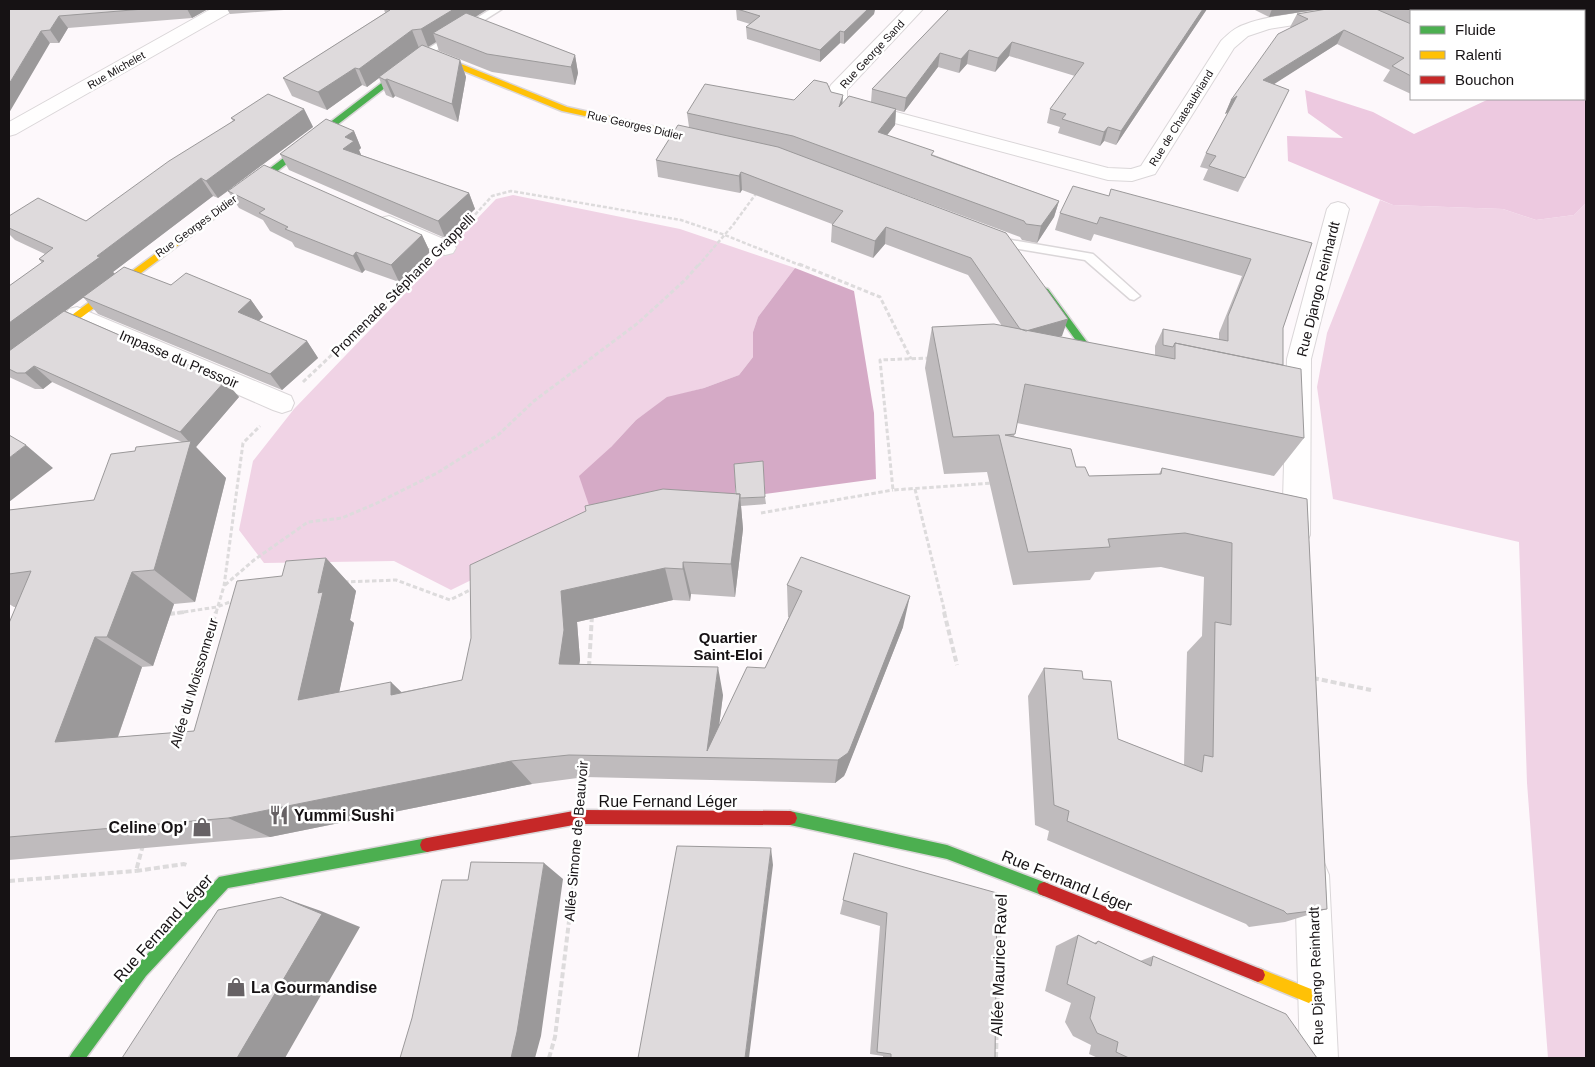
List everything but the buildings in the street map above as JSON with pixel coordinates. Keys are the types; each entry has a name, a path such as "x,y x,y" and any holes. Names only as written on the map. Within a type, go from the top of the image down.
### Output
{"street":[{"name":"Rue Michelet","path":"9,130 223,9"},
{"name":"Rue George Sand","path":"838,102 838,89 912,9"},
{"name":"Rue de Chateaubriand","path":"838,102 1108,174 1132,175 1148,170 1227,45 1242,32 1266,24 1367,13"},
{"name":"Rue Georges Didier","path":"9,366 77,315 281,175 426,53 565,109 718,143"},
{"name":"Rue Django Reinhardt","path":"1298,561 1292,400 1299,359 1338,209"},
{"path":"372,215 445,248"},
{"path":"1007,242 1022,259"},
{"path":"1039,282 1095,360 1124,366"},
{"name":"Impasse du Pressoir","path":"77,315 282,403"},
{"name":"Rue Fernand Léger","path":"76,1058 141,971 224,882 579,817 786,817 947,852 1002,872 1316,998"},
{"name":"Rue Django Reinhardt","path":"1311,852 1319,1058"}],"lane":[{"path":"426,53 497,9"},
{"path":"1007,242 1089,256 1134,296"}],"path":[{"path":"224,586 254,560 308,522 342,518 375,504 437,473 498,435 534,401 638,323 686,279 725,234 760,189"},
{"name":"Promenade Stéphane Grappelli","path":"217,607 224,586 243,442 445,248 492,196 512,190 682,220 725,234 880,297 911,359"},
{"path":"893,490 880,360 931,358"},
{"path":"761,513 893,490 1000,483"},
{"path":"915,489 956,665"},
{"path":"338,583 396,580 450,600 476,587"},
{"path":"159,616 217,607 244,596"},
{"name":"Allée du Moissonneur","path":"177,736 217,607"},
{"path":"589,674 593,616 591,607"},
{"path":"1305,676 1371,690"},
{"name":"Allée Simone de Beauvoir","path":"549,1058 556,1027 579,843 579,817"},
{"path":"136,871 146,838"},
{"path":"9,881 136,871 184,864 224,882"},
{"name":"Allée Maurice Ravel","path":"996,1058 1002,872"}],"shaded area":[{"path":"1586,38 1586,203 1574,215 1536,220 1503,209 1393,205 1288,161 1287,136 1343,138 1308,113 1305,90 1373,112 1414,134 1487,100 1585,100"},
{"path":"513,195 680,229 795,268 758,317 753,332 753,357 739,375 704,388 667,398 636,420 611,447 594,520 451,590 394,561 264,563 239,530 253,461 294,409 496,199"},
{"path":"1380,200 1393,205 1503,209 1536,220 1574,215 1586,203 1586,1058 1548,1058 1527,783 1519,542 1333,499 1317,387 1327,333"},
{"path":"795,268 854,291 874,413 876,479 765,494 763,469 735,472 735,499 594,520 579,476 611,447 636,420 667,397 704,388 739,375 753,357 753,332 758,317"}],"traffic: fast":[{"path":"255,184 421,57"},
{"path":"1045,291 1095,360 1109,363"},
{"path":"790,818 947,852 1044,889"},
{"path":"77,1058 141,971 224,882 427,845"}],"traffic: slow":[{"path":"421,57 426,53 565,109 709,141"},
{"path":"9,366 255,184"},
{"path":"1258,975 1316,998"}],"traffic: jam":[{"path":"427,845 579,817 790,818"},
{"path":"1044,889 1258,975"}],"place":[{"name":"Yummi Sushi","path":"279,815"},
{"name":"Celine Op'","path":"202,827"},
{"name":"La Gourmandise","path":"236,987"}],"district":[{"name":"Quartier Saint-Eloi","path":"728,646"}]}
